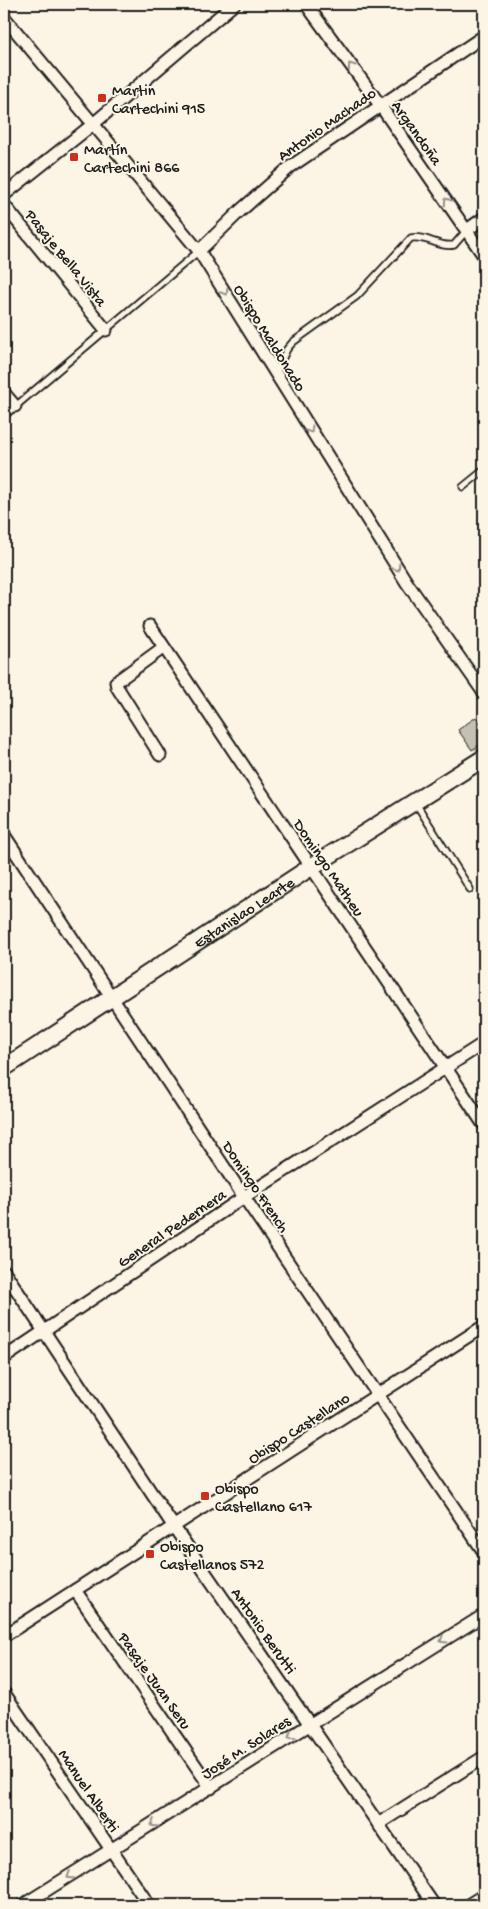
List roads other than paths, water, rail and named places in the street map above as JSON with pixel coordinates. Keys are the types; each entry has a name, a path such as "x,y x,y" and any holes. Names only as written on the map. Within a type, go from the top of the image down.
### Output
{"street":[{"path":"4,195 92,125 234,4"},
{"name":"Argandoña","path":"306,4 380,105 484,256"},
{"name":"Obispo Maldonado","path":"4,17 198,251 407,583 484,693"},
{"name":"Antonio Machado","path":"198,251 290,167 484,36"},
{"name":"Pasaje Bella Vista","path":"4,205 106,330"},
{"path":"467,230 484,218"},
{"path":"4,393 15,406"},
{"name":"Domingo Matheu","path":"150,626 484,1125"},
{"path":"160,755 117,688 116,682 164,648"},
{"name":"Estanislao Learte","path":"4,1068 484,758"},
{"name":"Domingo French","path":"4,835 244,1197 484,1552"},
{"name":"General Pedernera","path":"4,1358 244,1197 484,1043"},
{"name":"Antonio Berutti","path":"4,1271 174,1527 434,1905"},
{"name":"Obispo Castellano","path":"4,1636 484,1326"},
{"name":"Pasaje Juan Seru","path":"75,1590 211,1788"},
{"name":"José M. Solares","path":"24,1905 484,1614"},
{"name":"Manuel Alberti","path":"4,1693 149,1905"},
{"path":"378,1824 484,1757"},
{"path":"468,1905 484,1895"}],"lane":[{"path":"275,374 287,349 293,342 357,296 411,238 418,237 446,247 454,245 467,230"},
{"path":"4,416 198,251"},
{"path":"463,487 484,470"},
{"path":"415,802 470,889"}],"place":[{"name":"Martin Cartechini 915","path":"102,98"},
{"name":"Martín Cartechini 866","path":"74,157"},
{"name":"Obispo Castellano 617","path":"205,1496"},
{"name":"Obispo Castellanos 572","path":"150,1554"}]}
